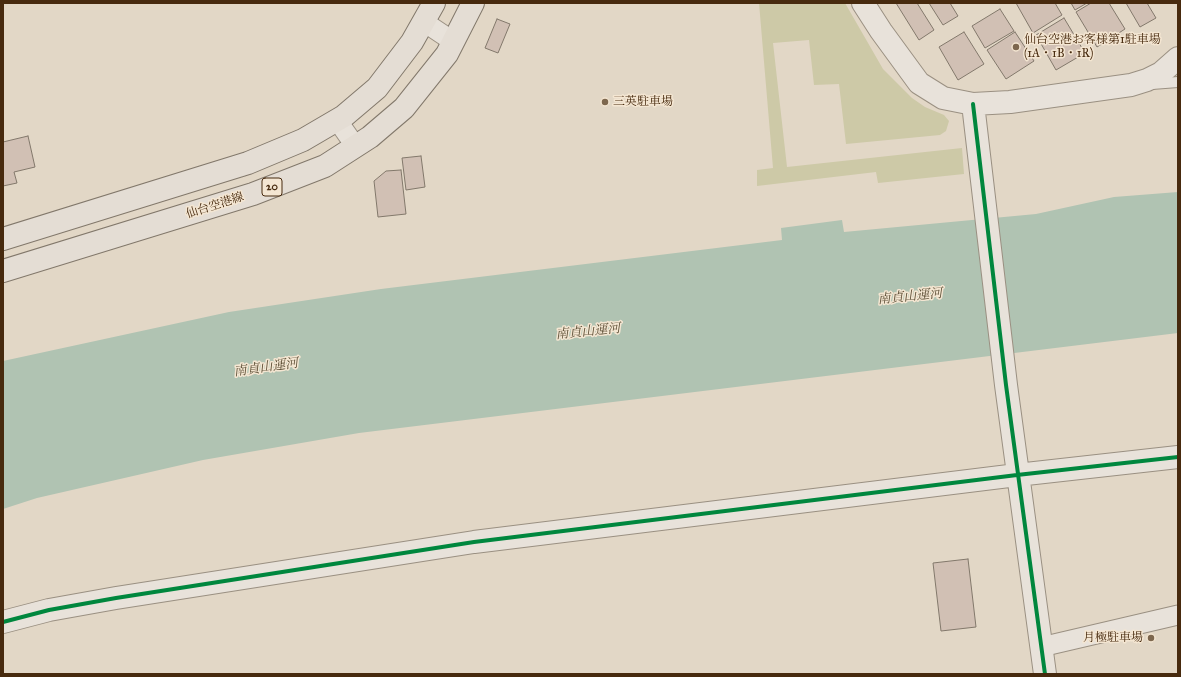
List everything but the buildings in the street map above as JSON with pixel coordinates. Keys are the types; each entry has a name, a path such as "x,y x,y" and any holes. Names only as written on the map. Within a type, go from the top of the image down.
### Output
{"main road":[{"name":"仙台空港線","path":"3,271 253,194 325,166 370,137 404,108 447,54 473,3"},
{"path":"3,239 248,163 304,140 337,120 377,88 412,42 429,12"}],"street":[{"path":"863,3 919,83 943,98 973,104 1010,102 1131,85 1147,80 1161,73 1178,58"},
{"path":"429,12 454,42"},
{"path":"973,104 1006,385 1045,674"},
{"path":"337,120 356,147"},
{"path":"3,622 49,610 116,598 474,542 1018,475 1178,457"},
{"path":"1041,647 1178,615"}],"lane":[{"path":"1131,85 1178,82"}],"shaded area":[{"path":"759,3 845,3 883,69 912,98 925,107 944,115 949,121 946,131 940,135 846,144 839,84 814,85 809,40 773,43 787,167 962,148 964,174 878,183 876,172 757,186 757,170 773,168"}],"water":[{"name":"南貞山運河","path":"1178,192 1178,333 359,433 203,460 37,498 3,509 3,361 229,312 381,289 782,240 781,228 842,220 844,232 1036,214 1114,197"}],"cycle path":[{"path":"973,104 1006,385 1045,674"},
{"path":"3,622 49,610 116,598 474,542 1017,475 1178,457"}],"place":[{"name":"仙台空港お客様第1駐車場 (1A・1B・1R)","path":"1016,47"},
{"name":"三英駐車場","path":"605,102"},
{"name":"月極駐車場","path":"1151,638"}]}
